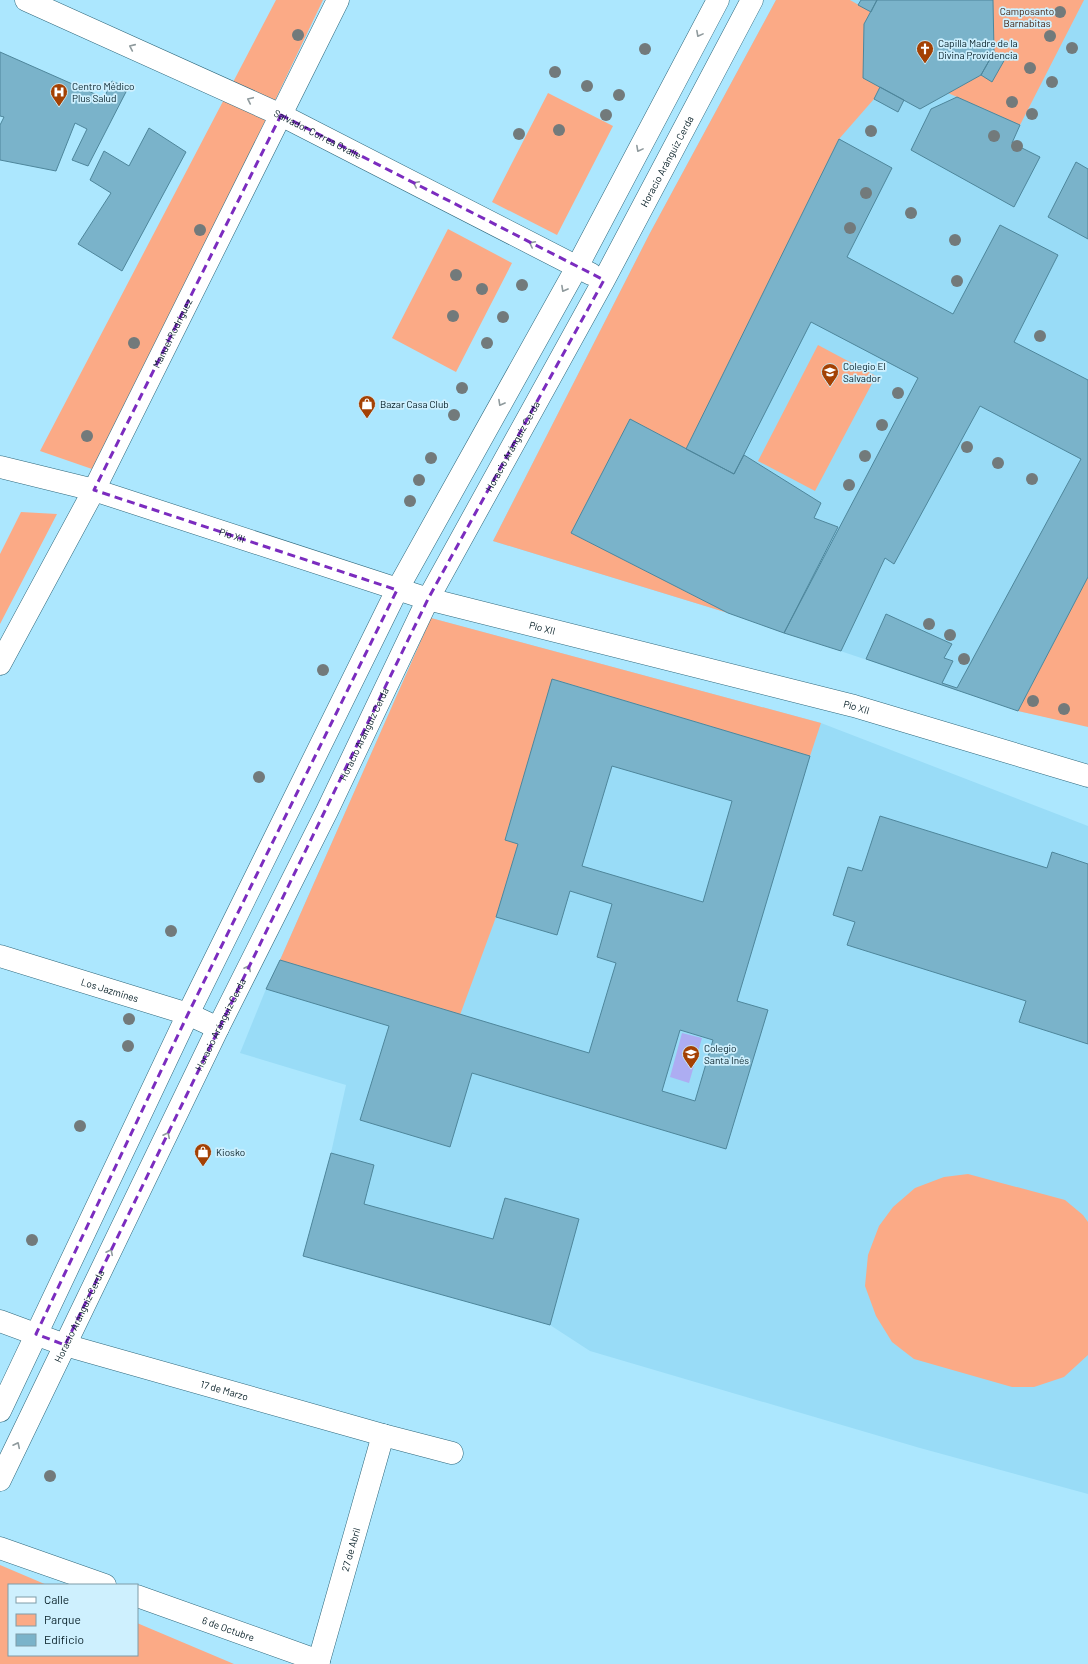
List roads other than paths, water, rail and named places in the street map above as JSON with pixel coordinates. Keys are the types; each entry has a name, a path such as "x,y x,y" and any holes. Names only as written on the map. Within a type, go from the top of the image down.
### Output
{"street":[{"name":"Salvador Correa Ovalle","path":"26,0 281,114 576,267 604,280"},
{"name":"Manuel Rodríguez","path":"0,664 94,490 338,0"},
{"path":"0,1411 188,1014 397,590 576,267 718,0"},
{"name":"Horacio Aránguiz Cerda","path":"0,1480 218,1028 327,811 428,599 604,280 752,0"},
{"name":"Pío XII","path":"0,467 94,490 428,599 854,706 1088,776"},
{"name":"Los Jazmines","path":"0,956 188,1014 218,1028"},
{"name":"17 de Marzo","path":"0,1321 66,1345 383,1435 452,1452"},
{"name":"27 de Abril","path":"318,1663 383,1435"},
{"path":"0,1548 102,1584"},
{"name":"6 de Octubre","path":"138,1596 318,1663"}],"place":[{"name":"Capilla Madre de la Divina Providencia","path":"925,64"},
{"name":"Centro Médico Plus Salud","path":"59,107"},
{"name":"Colegio El Salvador","path":"830,387"},
{"name":"Bazar Casa Club","path":"367,419"},
{"name":"Colegio Santa Inés","path":"691,1069"},
{"name":"Kiosko","path":"203,1167"}],"park label":[{"name":"Camposanto Barnabitas","path":"1027,16"}]}
